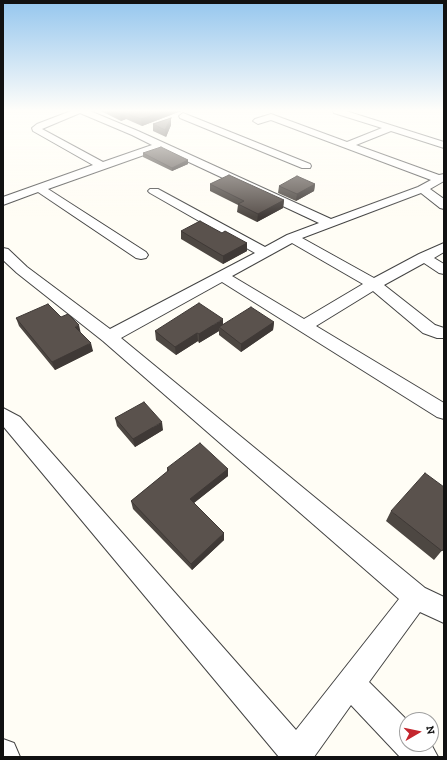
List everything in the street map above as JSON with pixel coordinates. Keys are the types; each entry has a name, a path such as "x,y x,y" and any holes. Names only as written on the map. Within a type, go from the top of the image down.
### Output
{"street":[{"path":"66,146 102,166"},
{"path":"3,201 157,146"},
{"path":"164,146 330,223"},
{"path":"254,146 306,166"},
{"path":"351,146 442,178"},
{"path":"109,337 292,238 384,202 422,189 442,178"},
{"path":"38,188 141,255"},
{"path":"422,189 444,205"},
{"path":"154,191 265,253"},
{"path":"292,238 374,284 429,329 437,333 444,333"},
{"path":"305,326 374,284 444,247"},
{"path":"3,252 22,270 109,337 416,597 444,610"},
{"path":"424,257 444,270"},
{"path":"222,276 444,412"},
{"path":"3,416 13,422 296,756 416,597"},
{"path":"350,683 399,734"}],"building":[{"path":"161,147 188,160 172,168 143,153"},
{"path":"229,175 284,200 258,214 238,204 244,201 210,184"},
{"path":"297,176 315,184 297,194 279,186"},
{"path":"200,221 222,233 225,231 247,243 223,256 181,231"},
{"path":"199,303 223,319 175,347 155,331"},
{"path":"48,304 61,317 68,314 79,325 75,327 91,343 52,362 16,318"},
{"path":"251,307 274,322 241,344 219,327"},
{"path":"144,402 162,422 133,439 115,418"},
{"path":"200,443 228,469 190,499 224,533 191,564 131,501 169,470 167,468"},
{"path":"425,473 444,487 444,548 442,551 391,511"}]}
